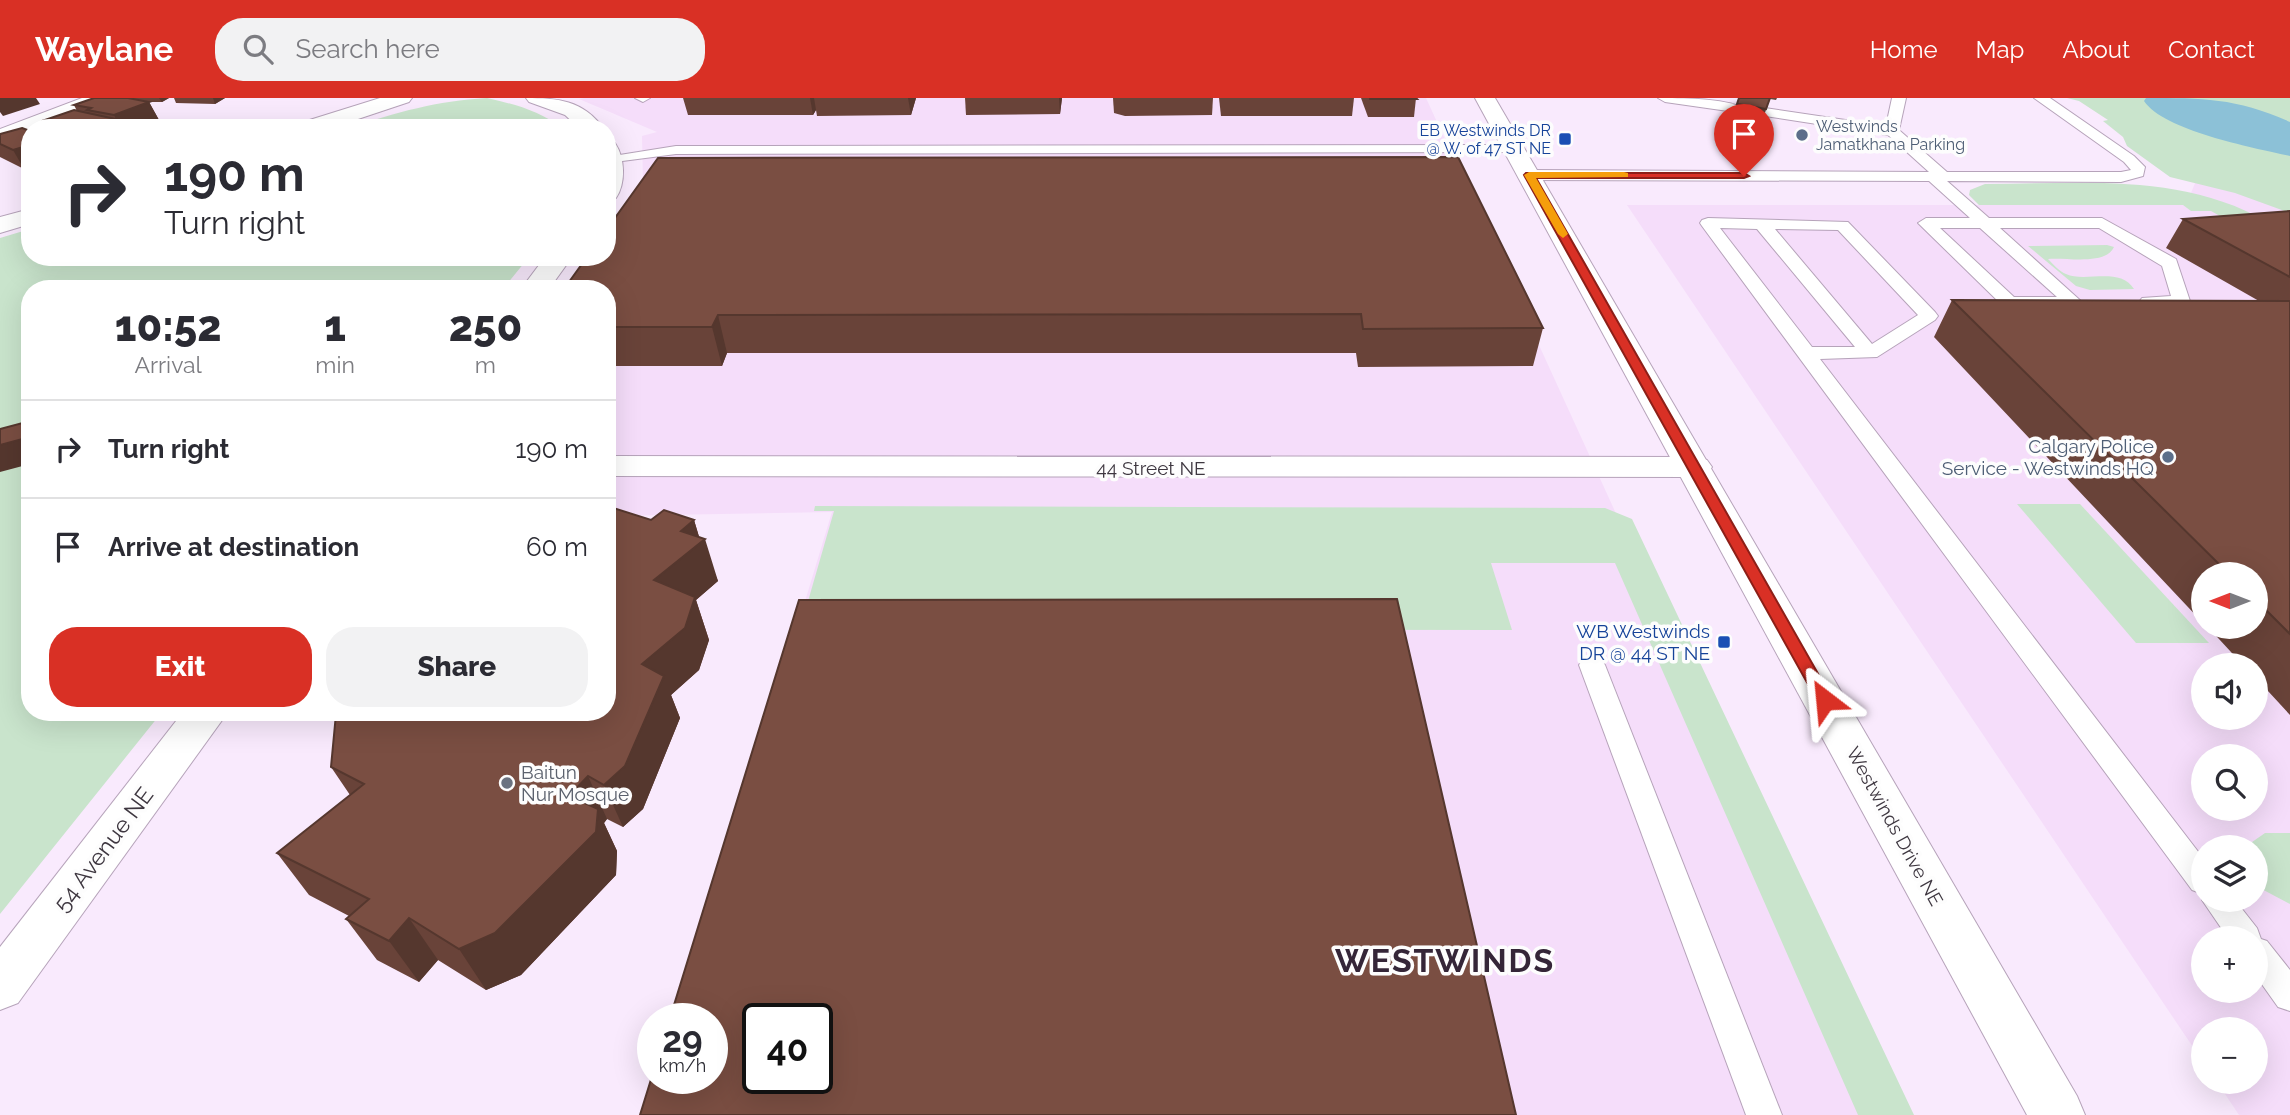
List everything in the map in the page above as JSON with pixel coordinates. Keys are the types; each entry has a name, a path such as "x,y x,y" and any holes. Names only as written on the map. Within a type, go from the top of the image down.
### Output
{"street":[{"path":"49,119 101,98"},
{"path":"336,119 402,98"},
{"path":"536,98 573,110 582,119"},
{"name":"Westwinds Drive NE","path":"1485,98 1695,467 2057,1115"},
{"path":"0,136 21,130"},
{"path":"0,225 21,219"},
{"name":"44 Street NE","path":"616,466 1695,467"},
{"name":"54 Avenue NE","path":"0,987 200,721"}],"lane":[{"path":"1665,98 1735,108"},
{"path":"1892,131 1899,98"},
{"path":"616,154 676,150 1522,162 1938,176 2121,177 2138,173 2138,167 2129,159 2041,98"},
{"path":"1765,112 1892,131 1984,223 2080,302 2009,302 1926,223 1984,223 2102,223 2170,263 2181,301 2127,302"},
{"path":"1806,353 1870,353 1928,316 1842,225 1708,223 2191,865"},
{"path":"1761,223 1870,353"},
{"path":"1592,665 1764,1115"},
{"path":"2226,912 2237,926"},
{"path":"2268,967 2290,996"}],"shaded area":[{"path":"1426,98 1891,1115 650,1115 685,1094 728,1094 728,1003 684,1003 832,512 616,516 616,280 580,280 596,266 616,266 616,238 643,183 642,136 657,132 579,99"},
{"path":"2290,98 2290,1115 2239,1115 2225,1094 2268,1094 2268,1017 2191,1017 2191,1044 1627,205 2186,205 2198,176"}],"green space":[{"path":"487,98 526,109 548,119 378,119 451,102"},
{"path":"2067,98 2290,98 2290,213 2235,193 2170,177 2127,146 2123,137 2103,121 2108,120 2079,101"},
{"path":"2094,183 2165,188 2235,206 2268,222 2245,230 2211,211 2191,211 2183,205 1979,205 1969,195 1970,190 1985,184"},
{"path":"21,232 21,266 522,266 510,280 21,280 21,721 155,721 0,914 0,238"},
{"path":"2028,246 2114,247 2109,253 2094,259 2048,259 2066,274 2120,278 2134,289 2090,290 2076,286"},
{"path":"2017,504 2080,504 2191,624 2191,639 2205,639 2209,643 2136,643"},
{"path":"815,506 1605,508 1632,519 1914,1115 1858,1115 1615,563 1491,563 1512,630 800,629 834,511 814,511"},
{"path":"2290,833 2290,904 2268,892 2268,835 2262,835"}],"water":[{"path":"2146,98 2220,101 2271,114 2290,122 2290,156 2211,137 2170,121 2155,112 2144,101"}],"building":[{"path":"94,98 128,98 149,102 114,115 74,105"},
{"path":"1416,98 1417,99 1370,99"},
{"path":"1739,98 1770,98 1766,109 1737,104"},
{"path":"74,110 115,119 48,119"},
{"path":"21,128 21,148 13,150 0,144 0,134"},
{"path":"1458,157 1543,328 1363,329 1361,314 718,315 712,327 616,327 616,280 570,280 581,266 616,266 616,216 658,158"},
{"path":"2290,211 2290,277 2183,219"},
{"name":"Calgary Police Service - Westwinds HQ","path":"1952,300 2290,301 2290,634 2268,612 2268,562 2217,562"},
{"path":"21,423 21,439 0,445 0,429"},
{"name":"Baitun Nur Mosque","path":"616,509 651,520 664,510 694,520 681,531 705,539 654,580 695,597 685,628 642,664 664,676 625,766 604,785 588,776 569,796 598,809 596,832 495,933 459,949 409,918 389,941 346,919 369,899 277,853 364,784 331,767 335,721 616,721"},
{"path":"1397,599 1516,1115 640,1115 646,1094 728,1094 728,1003 675,1003 799,600"}],"slow traffic":[{"path":"1563,234 1529,175 1624,175"}],"place":[{"name":"Westwinds Jamatkhana Parking","path":"1802,135"},
{"name":"EB Westwinds DR @ W. of 47 ST NE","path":"1565,139"},
{"name":"Calgary Police Service - Westwinds HQ","path":"2168,457"},
{"name":"WB Westwinds DR @ 44 ST NE","path":"1724,642"},
{"name":"Baitun Nur Mosque","path":"507,783"}],"district":[{"name":"WESTWINDS","path":"1445,960"}],"route":[{"path":"1744,176 1529,175 1825,700"}]}
